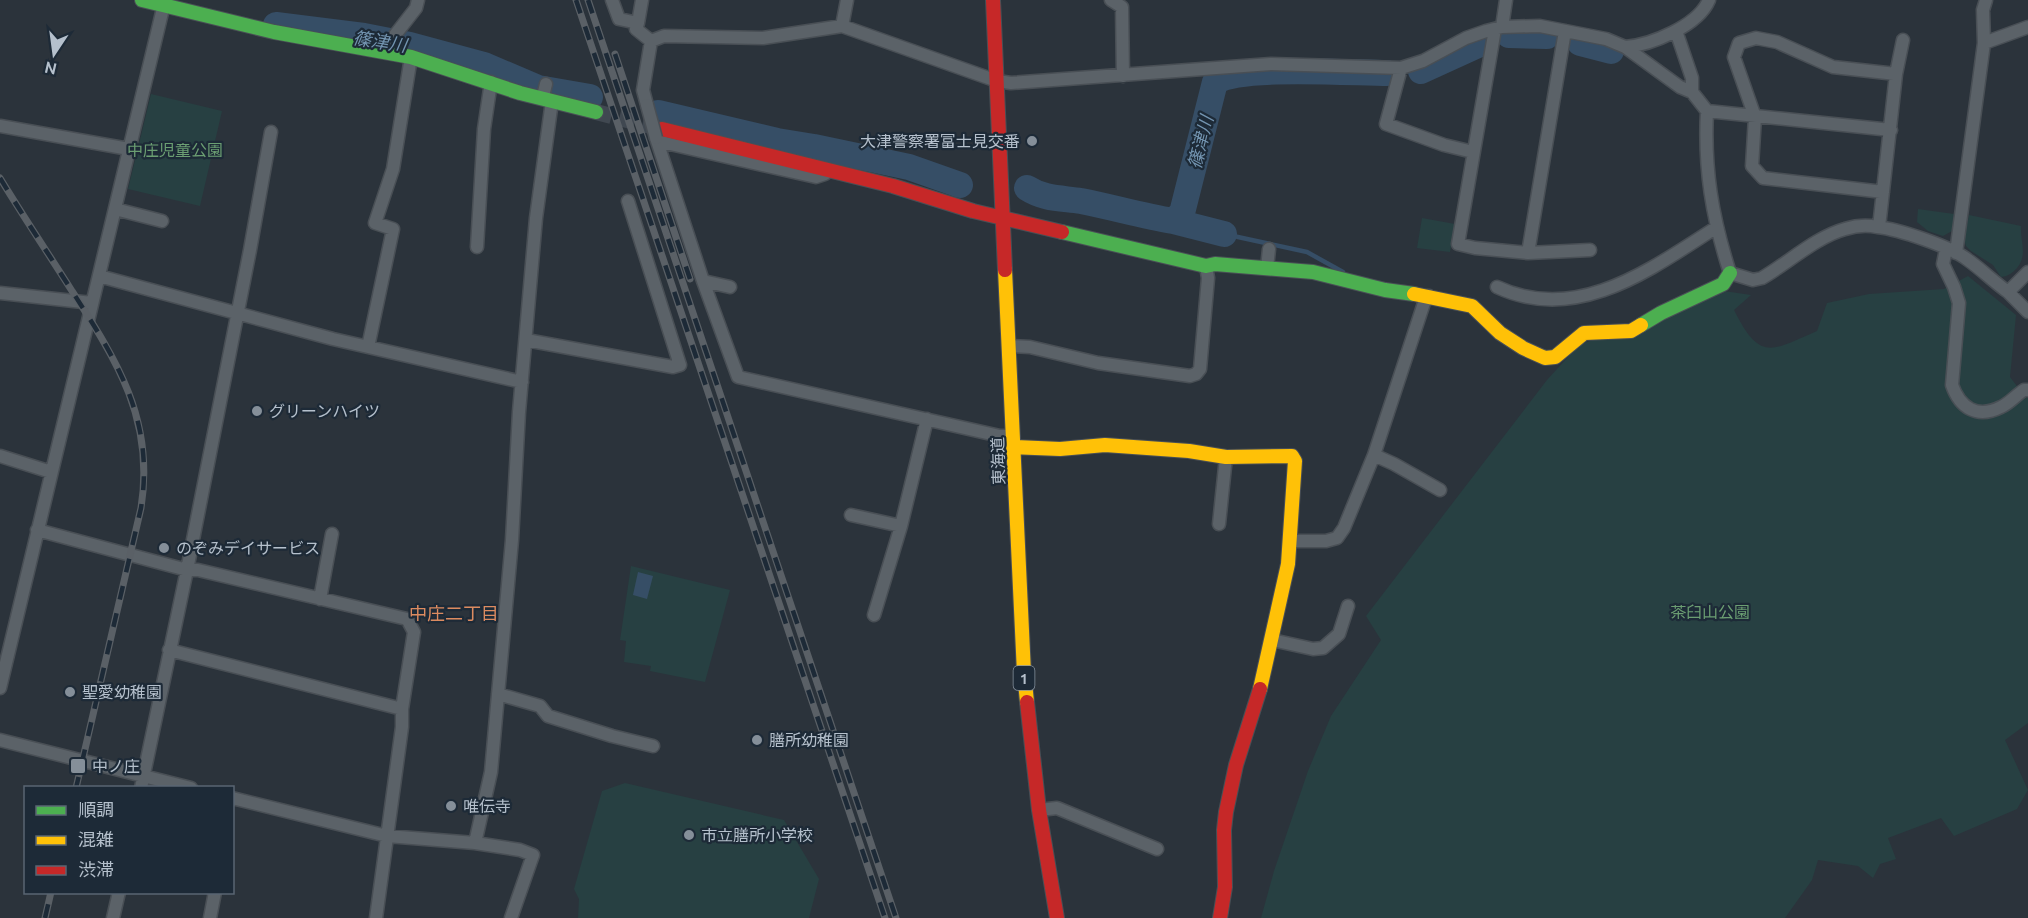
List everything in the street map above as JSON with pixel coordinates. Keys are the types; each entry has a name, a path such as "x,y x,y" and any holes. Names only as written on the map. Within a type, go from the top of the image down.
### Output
{"main road":[{"path":"142,0 164,3 274,32 318,34 389,50 491,82 546,95 596,112"},
{"name":"東海道","path":"993,0 1024,673 1039,810 1057,918"},
{"path":"658,136 829,170 893,186 1004,219 1206,266 1215,264 1313,272 1385,290 1429,296 1472,306 1500,333 1522,348 1545,358 1555,357 1584,333 1630,331 1661,313 1723,284 1730,273"},
{"path":"1013,441 1060,449 1105,445 1189,451 1226,457 1292,456 1295,461 1291,541 1272,640 1265,672 1236,765 1226,812 1225,887 1220,918"}],"street":[{"path":"389,50 395,35 416,8 418,0"},
{"path":"612,0 619,19 638,23"},
{"path":"642,0 636,28 651,40"},
{"path":"842,26 847,0"},
{"path":"1111,0 1122,7 1123,76"},
{"path":"1506,0 1473,152 1458,244 1528,253 1590,249"},
{"path":"1625,47 1641,46 1676,31 1686,25 1706,6 1709,0"},
{"path":"1986,0 1983,10 1984,43 1951,251 1943,264 1959,303 1952,385 1955,396 1967,408 1979,412 1990,412 2011,401 2024,390 2028,390"},
{"path":"0,688 164,3"},
{"path":"651,40 664,36 763,38 842,26 997,81 1011,83 1271,64 1401,68 1423,62 1466,38 1499,28 1540,26 1606,39 1625,47 1680,87 1692,92 1707,111 1706,165 1717,227 1730,273 1753,280 1762,278 1828,236 1845,229 1862,226 1879,227 1967,258 2028,312"},
{"path":"1984,43 2028,27"},
{"path":"1528,253 1565,31"},
{"path":"1676,31 1692,78 1692,92"},
{"path":"1883,192 1763,177 1752,166 1755,117 1734,57 1739,43 1756,38 1777,42 1833,67 1896,74"},
{"path":"651,40 643,90 703,281 738,377 927,419 1013,441"},
{"path":"1879,227 1896,74 1903,40"},
{"path":"368,347 393,229 375,223 393,169 411,57"},
{"path":"1401,68 1386,124 1444,145 1473,152"},
{"path":"477,247 484,129 491,82"},
{"path":"475,843 491,772 512,540 522,382 546,95"},
{"path":"1707,111 1891,130"},
{"path":"0,126 129,148"},
{"path":"142,782 238,314 271,132"},
{"path":"526,340 673,367 680,365 628,201"},
{"path":"115,209 162,220"},
{"path":"1497,287 1512,294 1542,300 1562,300 1590,294 1640,276 1717,227"},
{"path":"1267,268 1269,249"},
{"path":"1009,346 1030,347 1098,363 1196,374 1200,369 1208,278 1206,266"},
{"path":"2008,292 2028,272"},
{"path":"99,276 368,347 522,382"},
{"path":"703,281 730,287"},
{"path":"0,293 92,303"},
{"path":"1291,541 1326,541 1337,538 1344,528 1374,455 1424,303 1429,296"},
{"path":"874,615 901,526 927,419"},
{"path":"1374,455 1440,490"},
{"path":"0,456 51,472"},
{"path":"1219,524 1226,457"},
{"path":"851,515 901,526"},
{"path":"37,530 187,570 198,570 407,619 414,632 376,918"},
{"path":"320,599 332,534"},
{"path":"1272,640 1313,649 1323,648 1339,634 1348,606"},
{"path":"169,650 402,709"},
{"path":"498,694 540,706 548,716 653,746"},
{"path":"0,740 142,782 175,786"},
{"path":"234,798 387,836 475,843 519,850 533,855 512,918"},
{"path":"1039,810 1057,808 1157,849"},
{"path":"113,918 119,894"},
{"path":"210,918 215,894"}],"green space":[{"name":"中庄児童公園","path":"151,94 222,111 200,206 128,189"},
{"path":"1918,209 1954,214 1952,231 1943,236 1928,231 1917,222"},
{"path":"1969,215 2021,226 2022,258 2012,273 2001,277 1993,265 1966,246 1964,239"},
{"path":"1422,218 1455,224 1450,252 1417,248"},
{"name":"茶臼山公園","path":"1968,276 2016,315 2010,377 2028,398 2028,723 2005,740 2028,790 2017,809 1954,836 1941,818 1888,838 1896,859 1880,864 1873,878 1858,866 1818,860 1812,880 1785,918 1261,918 1274,871 1308,771 1331,716 1381,640 1366,616 1547,380 1579,345 1724,291 1751,295 1734,310 1751,338 1768,348 1777,347 1817,331 1827,303 1869,294 1944,289"},
{"path":"631,566 730,590 705,682 650,671 651,666 624,662 626,641 620,640"},
{"path":"625,783 784,820 819,879 809,918 578,918 579,899 574,889 602,791"}],"water":[{"path":"638,572 653,576 647,599 633,595"}],"waterway":[{"name":"篠津川","path":"276,25 364,36 410,45 484,65 538,88 590,97"},
{"name":"篠津川","path":"1509,35 1547,36"},
{"name":"篠津川","path":"1580,43 1611,51"},
{"name":"篠津川","path":"1421,71 1478,45"},
{"name":"篠津川","path":"1027,188 1046,196 1081,201 1173,221 1182,213 1215,82 1247,73 1324,71 1387,73"},
{"name":"篠津川","path":"658,113 777,141 909,167 960,185"},
{"path":"1173,221 1224,234"},
{"path":"1224,234 1307,252 1343,272"}],"tunnel":[{"path":"596,112 662,129"}],"railway":[{"path":"576,0 885,918"},
{"path":"588,0 896,918"},
{"path":"615,54 690,279"},
{"path":"0,178 104,342 129,393 142,447 144,476 141,508 76,786"},
{"path":"45,918 51,894"}],"traffic: fast":[{"path":"142,0 274,32 411,57 520,93 596,112"},
{"path":"1062,232 1206,266 1215,264 1313,272 1385,290 1414,294"},
{"path":"1641,325 1723,284 1730,273"}],"traffic: slow":[{"path":"1005,270 1027,702"},
{"path":"1414,294 1472,306 1500,333 1523,348 1545,358 1555,357 1584,333 1631,331 1641,325"},
{"path":"1013,447 1060,449 1105,445 1189,451 1226,457 1292,456 1295,461 1288,564 1260,689"}],"traffic: jam":[{"path":"993,0 1005,270"},
{"path":"662,129 893,186 973,211 1062,232"},
{"path":"1220,918 1225,887 1226,812 1236,765 1260,689"},
{"path":"1027,702 1039,810 1057,918"}],"place":[{"name":"大津警察署富士見交番","path":"1032,141"},
{"name":"グリーンハイツ","path":"257,411"},
{"name":"のぞみデイサービス","path":"164,548"},
{"name":"聖愛幼稚園","path":"70,692"},
{"name":"膳所幼稚園","path":"757,740"},
{"name":"中ノ庄","path":"78,766"},
{"name":"唯伝寺","path":"451,806"},
{"name":"市立膳所小学校","path":"689,835"}],"district":[{"name":"中庄二丁目","path":"454,613"}]}
